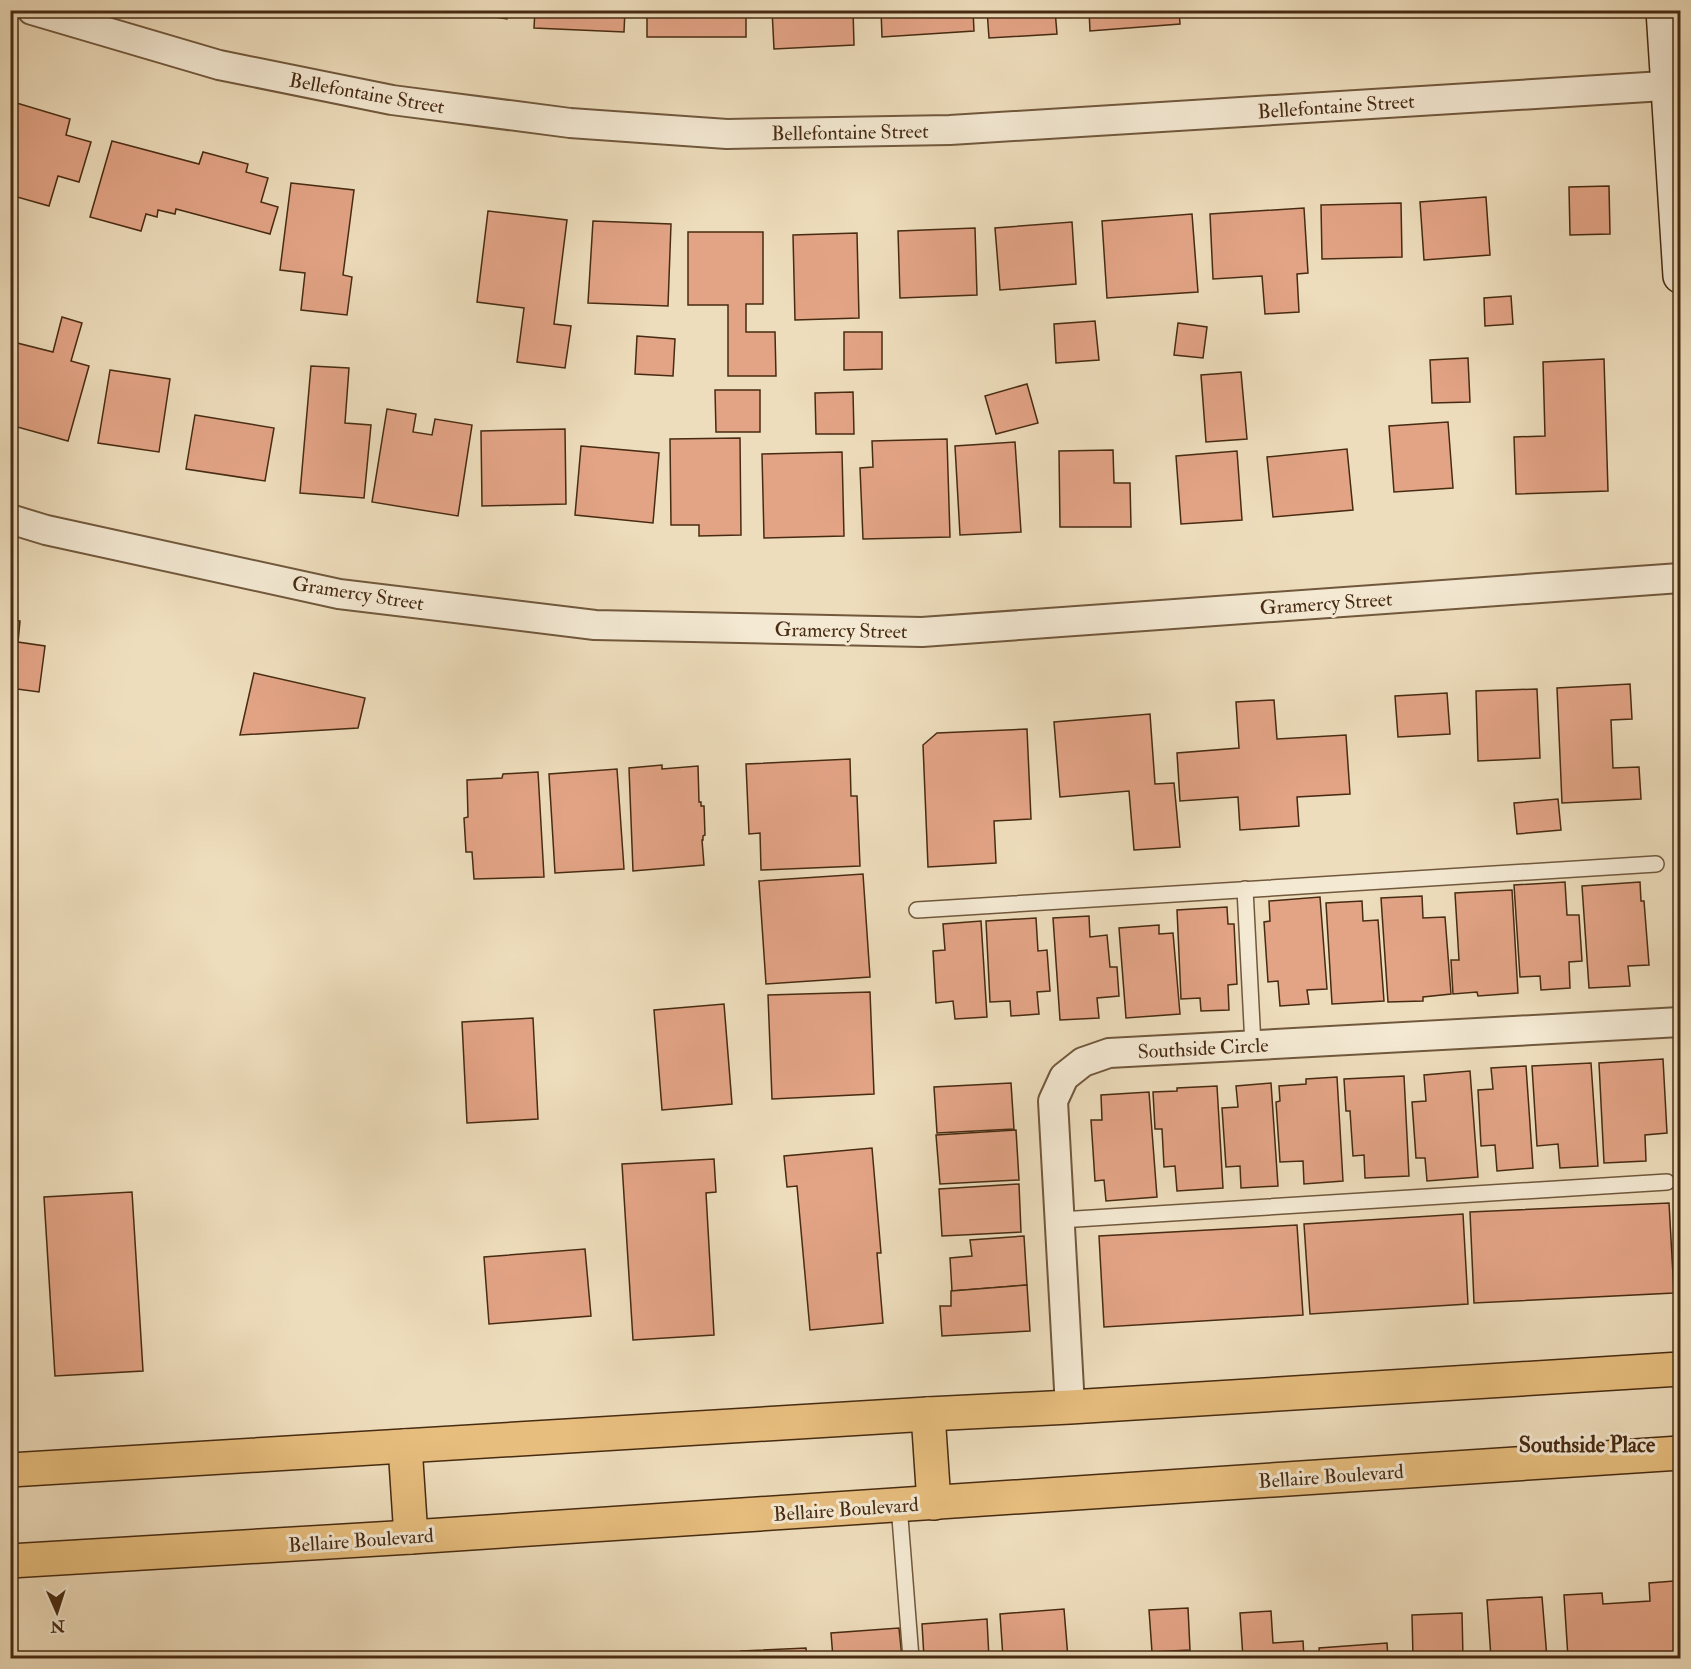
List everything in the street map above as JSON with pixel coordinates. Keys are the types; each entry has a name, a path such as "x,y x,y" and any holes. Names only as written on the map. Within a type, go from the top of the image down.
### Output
{"main road":[{"path":"10,1470 1680,1369"},
{"path":"928,1414 934,1503"},
{"path":"405,1446 411,1537"},
{"name":"Bellaire Boulevard","path":"10,1561 411,1537 1680,1453"}],"street":[{"name":"Bellefontaine Street","path":"32,10 219,65 392,100 570,123 727,134 950,130 1674,85"},
{"path":"1663,10 1674,85 1680,276"},
{"name":"Gramercy Street","path":"10,519 46,530 339,594 594,625 922,632 1680,578"},
{"name":"Southside Circle","path":"1070,1407 1053,1101 1064,1077 1083,1062 1108,1053 1680,1022"}],"lane":[{"path":"916,910 1656,864"},
{"path":"1245,889 1253,1046"},
{"path":"1060,1220 1667,1182"},
{"path":"899,1505 911,1659"}],"building":[{"path":"449,10 508,10 507,19"},
{"path":"535,10 625,10 624,32 534,28"},
{"path":"647,10 746,10 746,37 647,37"},
{"path":"772,10 853,10 854,45 774,49"},
{"path":"881,10 973,10 974,31 882,37"},
{"path":"987,10 1055,10 1057,34 989,38"},
{"path":"1089,10 1179,10 1180,24 1090,31"},
{"path":"10,101 70,119 66,135 91,142 79,182 58,176 49,206 10,195"},
{"path":"112,141 199,164 203,152 248,164 246,172 268,178 261,202 278,207 270,234 176,209 175,214 158,210 157,217 146,214 141,231 90,217"},
{"path":"291,183 354,190 343,275 352,277 347,315 301,310 305,273 280,270"},
{"path":"1609,186 1610,234 1570,235 1569,187"},
{"path":"1486,197 1490,255 1424,260 1420,202"},
{"path":"1401,203 1402,257 1322,259 1321,205"},
{"path":"1304,208 1308,273 1297,274 1299,312 1265,314 1262,276 1213,279 1210,214"},
{"path":"488,211 567,220 554,324 571,326 565,368 517,362 524,308 477,302"},
{"path":"1192,214 1198,292 1107,298 1102,221"},
{"path":"593,221 671,224 668,306 588,303"},
{"path":"1072,222 1076,284 1000,290 995,228"},
{"path":"975,228 977,295 900,298 898,231"},
{"path":"688,232 763,232 763,304 746,304 746,332 775,332 776,376 728,376 728,305 688,305"},
{"path":"857,233 859,318 795,320 793,235"},
{"path":"1511,296 1513,324 1485,326 1484,298"},
{"path":"62,317 82,323 71,361 89,366 68,441 10,425 10,368 17,343 53,352"},
{"path":"1095,321 1099,360 1056,363 1054,324"},
{"path":"1178,323 1207,327 1203,358 1174,355"},
{"path":"844,332 882,332 882,369 844,370"},
{"path":"637,336 675,339 673,376 635,374"},
{"path":"1468,358 1470,402 1432,403 1430,360"},
{"path":"1604,359 1608,491 1516,494 1514,437 1545,436 1543,362"},
{"path":"311,366 349,368 345,423 371,425 364,498 300,493"},
{"path":"110,370 170,379 159,452 98,443"},
{"path":"1241,372 1247,439 1206,442 1201,375"},
{"path":"1027,384 1038,423 996,434 985,396"},
{"path":"715,390 760,390 760,432 716,432"},
{"path":"853,392 854,434 816,434 815,393"},
{"path":"387,409 416,414 413,432 432,435 435,419 472,425 458,516 372,502"},
{"path":"195,415 274,428 265,481 186,469"},
{"path":"1448,422 1453,488 1394,492 1389,426"},
{"path":"565,429 566,504 482,506 481,431"},
{"path":"740,438 741,535 699,536 699,525 671,525 670,439"},
{"path":"947,439 950,537 863,539 860,468 873,467 872,441"},
{"path":"1015,442 1021,532 960,535 955,446"},
{"path":"581,446 659,453 653,523 575,515"},
{"path":"1347,449 1353,510 1273,517 1267,457"},
{"path":"1113,450 1114,483 1130,483 1131,527 1060,527 1059,451"},
{"path":"1237,451 1242,520 1181,524 1176,456"},
{"path":"842,452 844,536 764,538 762,454"},
{"path":"10,619 20,621 18,642 45,646 39,692 10,688"},
{"path":"254,673 365,698 358,728 240,735"},
{"path":"1630,684 1632,719 1611,720 1613,768 1639,767 1641,799 1562,803 1557,688"},
{"path":"1537,689 1540,758 1478,761 1476,691"},
{"path":"1447,693 1450,734 1398,737 1395,696"},
{"path":"1274,700 1277,739 1346,735 1350,794 1297,797 1299,826 1240,830 1238,797 1180,801 1177,753 1239,748 1236,702"},
{"path":"1150,714 1155,784 1174,783 1180,847 1134,850 1129,791 1060,797 1054,722"},
{"path":"1027,729 1031,819 994,821 996,863 928,867 923,745 937,733"},
{"path":"850,759 851,796 857,796 860,866 761,870 760,833 749,834 746,764"},
{"path":"662,765 662,769 698,766 699,802 701,806 704,806 705,835 702,840 704,865 633,871 629,768"},
{"path":"617,769 624,869 555,873 549,774"},
{"path":"538,772 544,877 474,879 472,852 466,852 464,818 468,817 467,780 502,778 503,774"},
{"path":"1558,799 1561,830 1517,834 1514,803"},
{"path":"863,874 870,977 766,984 759,881"},
{"path":"1565,882 1567,915 1579,915 1582,961 1569,962 1570,988 1541,990 1540,976 1520,977 1514,885"},
{"path":"1640,882 1641,901 1644,901 1649,965 1628,966 1630,986 1589,988 1582,886"},
{"path":"1512,890 1518,993 1478,996 1477,992 1453,994 1451,960 1459,960 1455,893"},
{"path":"1422,896 1423,918 1445,917 1451,994 1423,997 1423,1001 1388,1002 1381,898"},
{"path":"1320,897 1327,989 1307,990 1309,1004 1280,1006 1278,981 1268,982 1264,922 1270,921 1269,901"},
{"path":"1362,901 1363,921 1378,920 1384,1001 1332,1004 1326,903"},
{"path":"1227,907 1228,924 1234,924 1237,984 1228,985 1229,1010 1201,1011 1200,998 1181,999 1177,910"},
{"path":"1089,916 1090,937 1107,935 1110,967 1117,967 1119,996 1097,998 1099,1018 1060,1020 1053,918"},
{"path":"1036,918 1038,951 1047,950 1050,991 1037,992 1039,1014 1011,1016 1010,1001 990,1002 986,921"},
{"path":"981,921 987,1017 955,1019 953,1001 936,1003 933,951 945,950 943,924"},
{"path":"1159,925 1159,934 1173,933 1180,1014 1126,1018 1119,928"},
{"path":"870,992 874,1094 772,1099 768,995"},
{"path":"724,1004 732,1104 662,1110 654,1010"},
{"path":"533,1018 538,1119 467,1123 462,1022"},
{"path":"1663,1059 1667,1133 1645,1135 1646,1161 1604,1163 1599,1063"},
{"path":"1591,1063 1598,1166 1560,1168 1558,1144 1537,1146 1532,1066"},
{"path":"1526,1066 1533,1168 1497,1171 1495,1145 1481,1146 1478,1090 1493,1089 1491,1068"},
{"path":"1470,1071 1478,1177 1427,1181 1425,1158 1416,1158 1412,1102 1426,1101 1424,1075"},
{"path":"1404,1076 1409,1176 1365,1178 1364,1155 1353,1156 1350,1111 1346,1111 1344,1079"},
{"path":"1337,1077 1343,1181 1304,1184 1303,1161 1280,1162 1276,1102 1280,1101 1279,1086 1306,1084 1306,1079"},
{"path":"1011,1083 1014,1129 937,1133 934,1087"},
{"path":"1271,1083 1278,1186 1241,1188 1240,1166 1226,1167 1222,1108 1238,1107 1236,1086"},
{"path":"1217,1086 1223,1188 1177,1191 1175,1166 1164,1167 1162,1129 1155,1129 1153,1092"},
{"path":"1149,1092 1157,1197 1106,1201 1104,1180 1095,1181 1091,1120 1102,1120 1101,1095"},
{"path":"1016,1130 1019,1180 940,1184 936,1135"},
{"path":"872,1148 881,1253 877,1253 883,1323 810,1330 797,1186 787,1187 784,1156"},
{"path":"714,1159 716,1192 706,1193 714,1335 633,1340 622,1164"},
{"path":"1019,1184 1021,1232 942,1236 939,1189"},
{"path":"132,1192 143,1371 55,1376 44,1197"},
{"path":"1669,1203 1674,1293 1474,1303 1470,1212"},
{"path":"1463,1214 1468,1304 1310,1314 1304,1224"},
{"path":"1297,1225 1303,1315 1104,1327 1099,1236"},
{"path":"1024,1236 1027,1285 952,1291 950,1258 972,1256 970,1240"},
{"path":"585,1249 591,1316 489,1324 484,1257"},
{"path":"1027,1285 1030,1331 942,1336 940,1306 951,1306 951,1291"},
{"path":"1674,1581 1676,1605 1680,1605 1680,1658 1568,1658 1564,1595 1602,1593 1603,1604 1650,1601 1649,1583"},
{"path":"1542,1597 1547,1658 1491,1658 1487,1600"},
{"path":"1188,1608 1190,1650 1152,1652 1149,1610"},
{"path":"1064,1609 1068,1658 1003,1658 1000,1614"},
{"path":"1271,1611 1273,1643 1303,1641 1304,1658 1243,1658 1240,1613"},
{"path":"1462,1613 1463,1658 1413,1658 1412,1615"},
{"path":"987,1619 989,1658 924,1658 922,1624"},
{"path":"899,1628 902,1658 833,1658 831,1633"},
{"path":"1387,1643 1388,1658 1320,1658 1319,1648"},
{"path":"806,1648 807,1658 741,1658 741,1651"}],"district":[{"name":"Southside Place","path":"1587,1444"}]}
